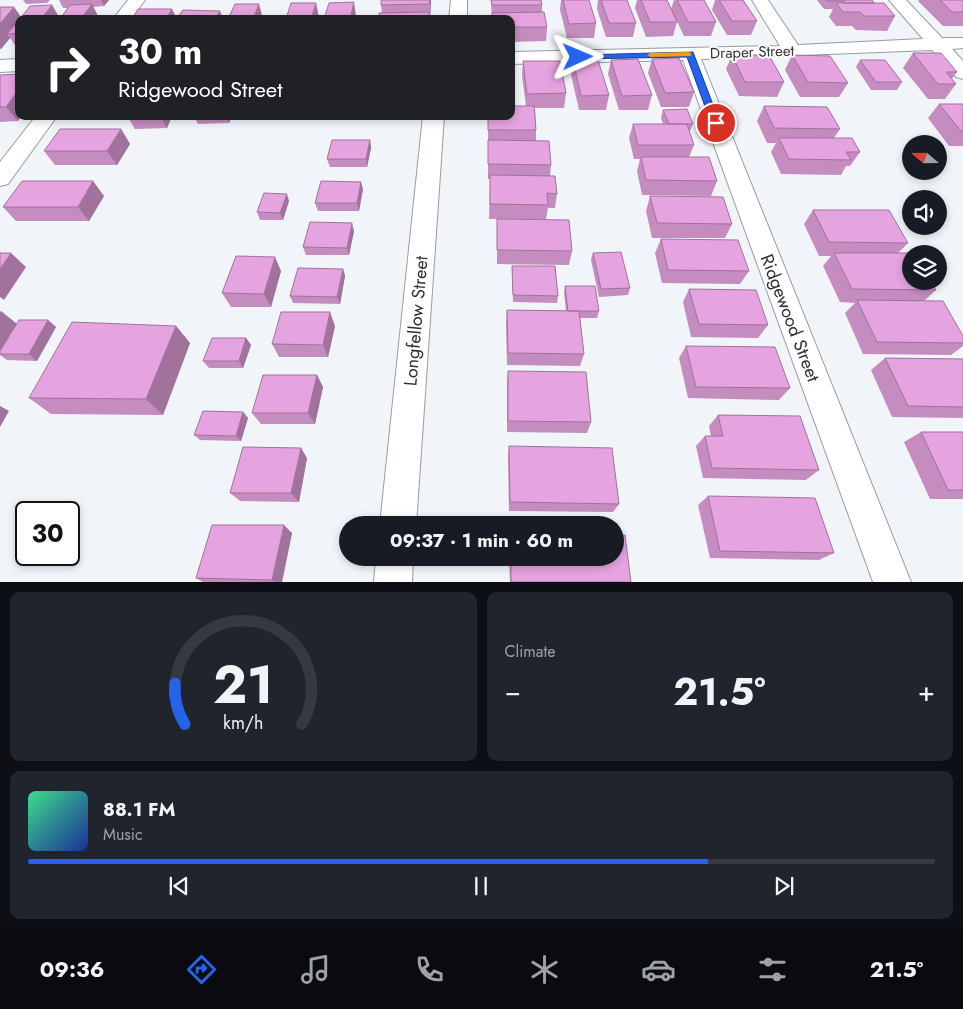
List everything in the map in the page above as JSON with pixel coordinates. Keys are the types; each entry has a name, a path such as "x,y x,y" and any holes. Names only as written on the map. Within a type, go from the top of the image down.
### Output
{"street":[{"path":"125,15 137,0"},
{"path":"458,15 459,0"},
{"path":"760,0 793,51"},
{"path":"897,0 963,73"},
{"name":"Draper Street","path":"515,58 793,51 963,43"},
{"name":"Ridgewood Street","path":"690,54 892,582"},
{"path":"0,66 15,65"},
{"path":"0,178 44,120"},
{"name":"Longfellow Street","path":"399,516 434,120"},
{"path":"393,582 394,566"}],"building":[{"path":"381,0 430,0 429,4 381,5"},
{"path":"491,0 541,0 542,5 492,5"},
{"path":"563,0 589,0 596,23 569,24"},
{"path":"601,0 627,0 636,23 609,23"},
{"path":"641,0 667,0 677,22 650,22"},
{"path":"677,0 704,0 716,22 688,22"},
{"path":"719,0 743,0 757,21 732,21"},
{"path":"826,0 872,0 874,3 845,3 844,1"},
{"path":"940,0 963,0 963,12 952,12"},
{"path":"354,2 351,15 325,15 329,3"},
{"path":"291,3 316,3 312,15 287,15"},
{"path":"836,3 884,3 895,16 864,16 860,12 843,12"},
{"path":"92,4 84,15 63,15 70,5"},
{"path":"235,4 259,4 255,15 230,15"},
{"path":"52,5 44,15 23,15 30,6"},
{"path":"0,7 14,7 0,24"},
{"path":"138,9 172,9 168,15 134,15"},
{"path":"183,10 220,11 218,15 179,15"},
{"path":"429,12 429,15 379,15 379,13"},
{"path":"544,12 547,27 515,27 515,15 492,15 492,13"},
{"path":"15,25 15,33 7,34"},
{"path":"913,53 941,53 957,72 946,72 956,84 938,84"},
{"path":"732,55 769,55 784,82 745,82"},
{"path":"792,55 830,56 848,83 808,82"},
{"path":"679,58 694,92 665,93 652,59"},
{"path":"638,59 652,95 622,96 611,60"},
{"path":"573,60 598,60 609,95 581,96"},
{"path":"860,60 885,60 902,82 876,82"},
{"path":"523,61 560,61 566,93 527,94"},
{"path":"15,74 15,95 6,107 0,107 0,75"},
{"path":"939,104 963,104 963,131 961,131"},
{"path":"515,106 534,106 536,130 488,130 488,120 515,120"},
{"path":"764,106 827,107 840,129 774,128"},
{"path":"687,109 693,124 669,124 663,110"},
{"path":"633,124 687,124 694,145 638,145"},
{"path":"60,129 121,129 107,151 44,151"},
{"path":"779,138 852,138 860,152 846,152 851,160 789,159"},
{"path":"332,140 370,140 366,159 327,159"},
{"path":"488,140 549,141 551,165 488,164"},
{"path":"641,157 709,157 717,181 646,180"},
{"path":"490,175 555,176 557,194 547,193 548,205 490,204"},
{"path":"22,181 93,181 78,207 3,207"},
{"path":"321,181 361,182 357,203 315,203"},
{"path":"264,193 287,194 280,213 257,212"},
{"path":"650,196 723,197 732,224 657,223"},
{"path":"813,210 889,210 908,243 829,242"},
{"path":"497,219 569,220 572,251 497,250"},
{"path":"310,222 352,223 347,248 303,247"},
{"path":"661,239 738,240 749,271 668,270"},
{"path":"621,252 630,288 601,289 593,253"},
{"path":"0,253 11,253 0,269"},
{"path":"834,253 902,253 902,290 852,289"},
{"path":"236,256 275,257 264,294 222,293"},
{"path":"512,266 555,266 558,296 513,295"},
{"path":"298,268 343,269 337,297 290,296"},
{"path":"565,286 595,286 599,311 568,311"},
{"path":"689,289 756,290 768,325 699,324"},
{"path":"857,300 943,301 963,336 963,343 877,342"},
{"path":"507,310 579,311 584,354 508,353"},
{"path":"281,312 330,312 323,345 272,344"},
{"path":"19,320 48,320 29,354 0,354 0,351"},
{"path":"72,322 176,326 146,399 29,398"},
{"path":"212,338 246,338 239,361 203,361"},
{"path":"686,346 775,347 790,388 696,387"},
{"path":"885,358 963,359 963,407 908,406"},
{"path":"508,371 586,372 591,422 508,421"},
{"path":"263,375 317,375 308,413 252,413"},
{"path":"203,411 243,412 236,436 194,435"},
{"path":"718,415 800,416 819,470 712,468 705,436 723,436"},
{"path":"921,432 963,432 963,490 948,490"},
{"path":"509,446 612,448 619,504 510,502"},
{"path":"243,447 301,448 291,493 230,493"},
{"path":"708,496 815,498 834,553 720,551"},
{"path":"212,525 284,525 272,580 196,578"},
{"path":"625,535 631,582 511,582 511,566 624,566"}],"slow traffic":[{"path":"651,55 688,54"}],"route":[{"path":"578,57 690,54 716,123"}]}
